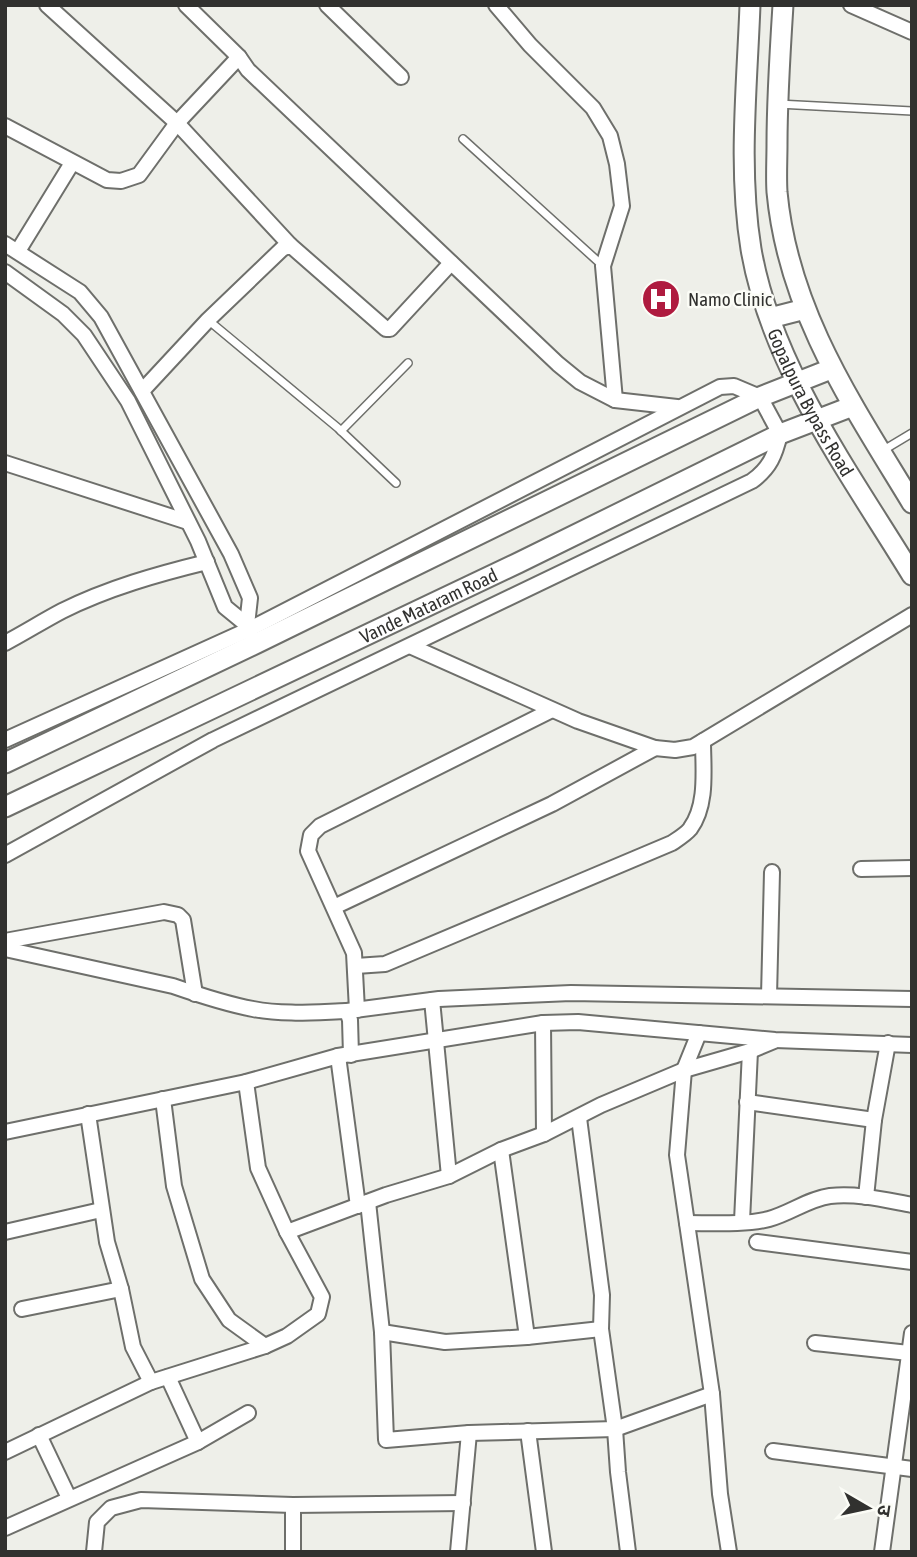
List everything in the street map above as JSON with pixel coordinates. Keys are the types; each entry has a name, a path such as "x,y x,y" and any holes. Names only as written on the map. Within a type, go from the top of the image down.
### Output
{"main road":[{"name":"Gopalpura Bypass Road","path":"750,5 744,186 751,249 765,307 797,382 817,420 912,575"},
{"name":"Gopalpura Bypass Road","path":"783,5 777,104 777,191 785,239 805,309 831,369 912,503"},
{"path":"770,318 805,309"},
{"name":"Vande Mataram Road","path":"5,763 251,632 760,397 831,369"},
{"name":"Vande Mataram Road","path":"5,807 518,563 780,434 853,407"}],"street":[{"path":"47,5 177,123 290,245 386,329 390,329 452,263"},
{"path":"186,5 239,57 248,70 580,382 615,400 678,407"},
{"path":"327,5 401,77"},
{"path":"496,5 530,45 593,108 610,136 617,164 622,206 603,266 615,400"},
{"path":"851,5 912,32"},
{"path":"5,126 107,180 121,181 139,175 177,123 239,57"},
{"path":"72,163 12,248 80,292 102,317 231,554 250,598 251,632"},
{"path":"142,391 208,320 282,249 290,245"},
{"path":"6,274 63,314 84,335 128,401 207,562 225,607 251,632"},
{"path":"5,740 251,632 720,387 734,386 760,397 780,434 774,458 763,473 752,481 213,740 5,855"},
{"path":"5,463 188,522"},
{"path":"5,643 64,610 113,590 166,572 207,562"},
{"path":"410,646 552,710 655,748 675,750 693,747 912,615"},
{"path":"552,710 320,826 311,835 308,851 354,953 356,966 345,1056 382,1332 386,1440 469,1433 615,1429 712,1394"},
{"path":"356,966 385,964 673,843 690,829 698,814 703,786 703,741"},
{"path":"334,907 552,804 655,748"},
{"path":"862,869 912,869"},
{"path":"769,996 772,873"},
{"path":"5,941 163,912 178,915 183,920 195,994"},
{"path":"5,949 173,986 254,1009 299,1012 352,1010 432,1000 571,993 912,999"},
{"path":"432,1000 449,1175"},
{"path":"5,1132 246,1082 345,1056 543,1023 578,1022 775,1040 912,1045"},
{"path":"543,1023 544,1134"},
{"path":"699,1033 684,1070 677,1155 712,1394 720,1494 729,1552"},
{"path":"287,1232 449,1175 684,1070 750,1051 775,1040"},
{"path":"866,1197 874,1119 888,1043"},
{"path":"741,1221 750,1051"},
{"path":"5,1452 151,1382 265,1346 287,1336 318,1314 322,1297 287,1232 258,1168 246,1082"},
{"path":"163,1099 174,1186 202,1279 229,1320 265,1346"},
{"path":"747,1102 874,1119"},
{"path":"88,1114 107,1242 121,1289 133,1347 151,1382"},
{"path":"579,1118 602,1295 601,1329 628,1552"},
{"path":"501,1150 527,1337"},
{"path":"687,1223 764,1220 811,1200 829,1196 866,1197 912,1205"},
{"path":"5,1232 101,1210"},
{"path":"757,1242 912,1262"},
{"path":"22,1309 121,1289"},
{"path":"382,1332 445,1342 601,1329"},
{"path":"882,1552 912,1333"},
{"path":"815,1343 909,1353"},
{"path":"168,1377 198,1442"},
{"path":"5,1528 198,1442 248,1413"},
{"path":"528,1431 544,1552"},
{"path":"458,1552 469,1433"},
{"path":"39,1435 69,1498"},
{"path":"773,1451 912,1469"},
{"path":"94,1552 97,1522 111,1508 141,1500 293,1505 463,1503"},
{"path":"293,1505 293,1552"}],"lane":[{"path":"777,104 912,111"},
{"path":"463,139 603,266"},
{"path":"208,320 341,431 396,483"},
{"path":"341,431 408,363"},
{"path":"881,452 912,433"}],"place":[{"name":"Namo Clinic","path":"661,299"}]}
